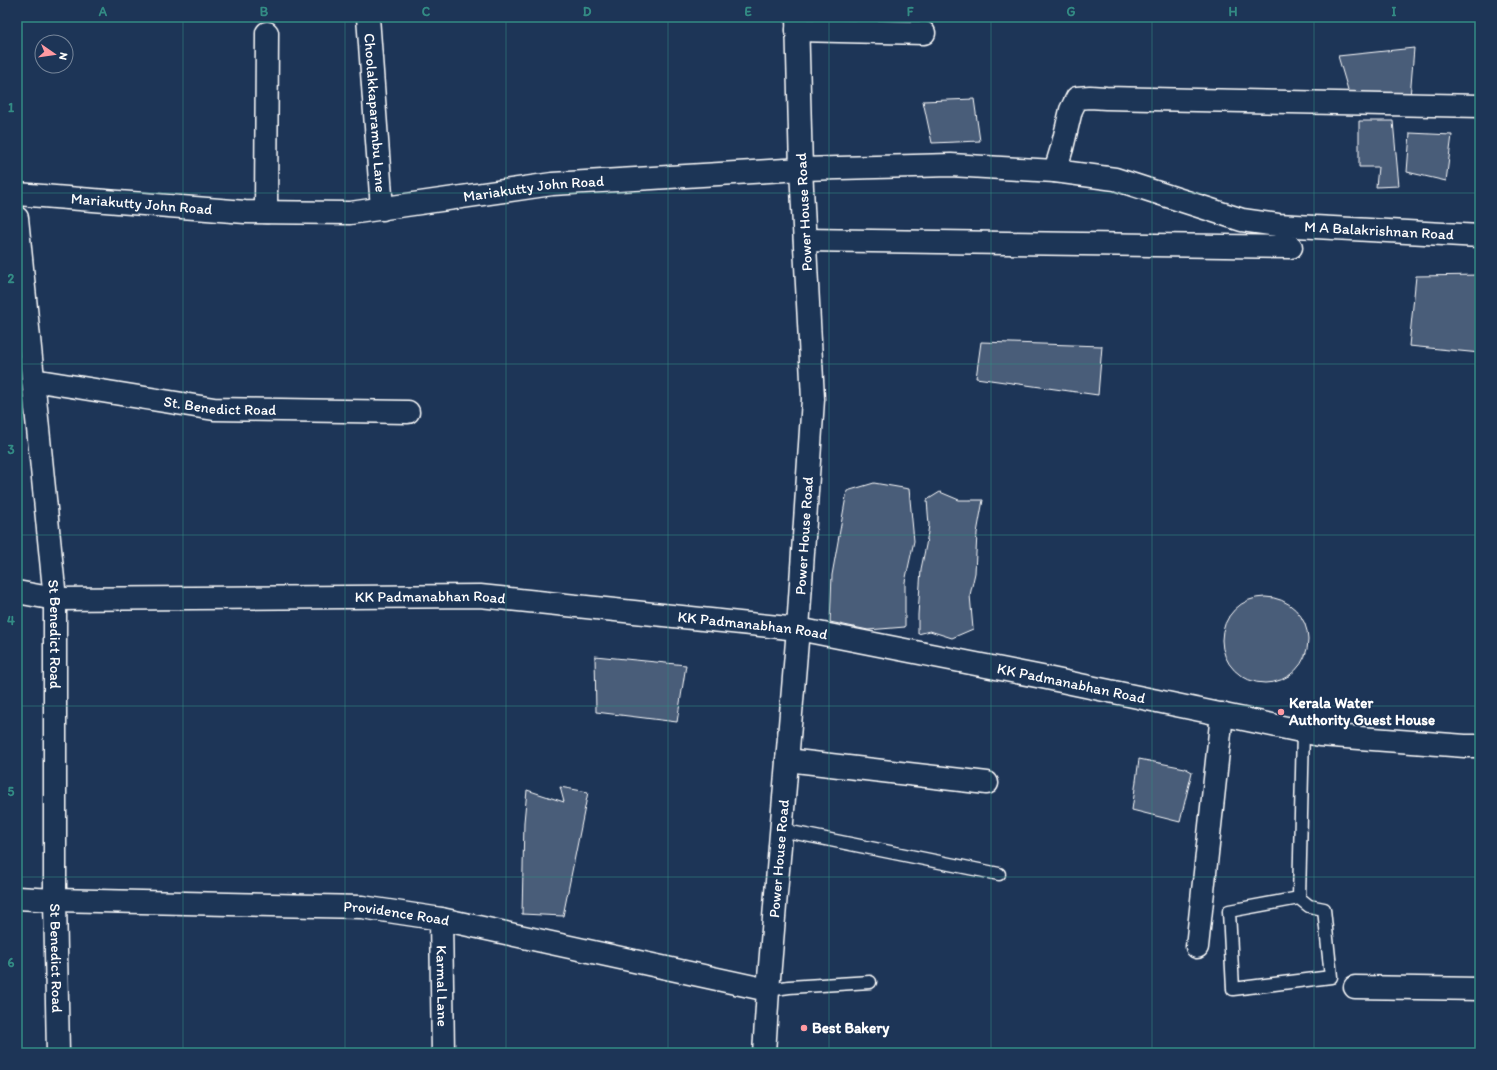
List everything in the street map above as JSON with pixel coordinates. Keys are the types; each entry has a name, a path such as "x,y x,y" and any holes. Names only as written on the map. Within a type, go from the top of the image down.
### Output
{"street":[{"name":"Choolakkaparambu Lane","path":"368,17 382,209"},
{"path":"797,23 924,33"},
{"name":"Power House Road","path":"764,1053 798,630 813,399 801,169 797,23"},
{"path":"266,212 267,33"},
{"path":"1055,171 1071,110 1077,98 1090,97 1122,99 1480,106"},
{"name":"Mariakutty John Road","path":"17,194 266,212 350,214 552,184 801,169 951,166 1055,171"},
{"name":"M A Balakrishnan Road","path":"1055,171 1115,179 1242,220 1278,225 1480,236"},
{"name":"St Benedict Road","path":"17,218 55,599 55,900 58,1053"},
{"path":"805,240 1291,247"},
{"name":"St. Benedict Road","path":"34,380 214,409 408,412"},
{"name":"KK Padmanabhan Road","path":"17,592 55,599 480,596 798,630 1042,676 1320,735 1480,746"},
{"path":"1197,947 1222,714"},
{"path":"787,760 987,783"},
{"name":"Providence Road","path":"17,898 362,907 442,920 768,990"},
{"name":"Karmal Lane","path":"442,920 443,1053"},
{"path":"1355,987 1480,989"}],"lane":[{"path":"1299,898 1303,731"},
{"path":"781,830 999,874"},
{"path":"1299,898 1310,906 1324,909 1331,977 1233,989 1229,911 1299,898"},
{"path":"768,990 789,987 870,982"}],"building":[{"path":"1414,48 1410,98 1351,100 1338,56"},
{"path":"974,99 980,141 932,143 923,101"},
{"path":"1359,121 1393,121 1399,186 1376,187 1378,167 1359,167"},
{"path":"1410,133 1452,135 1446,181 1407,172"},
{"path":"1480,275 1480,353 1409,346 1416,276"},
{"path":"981,342 1102,346 1098,395 976,378"},
{"path":"874,483 909,489 914,541 905,582 905,627 868,630 830,622 832,575 847,491"},
{"path":"940,492 959,500 983,500 977,533 975,573 970,595 973,629 952,638 930,631 918,634 921,569 929,525 927,500"},
{"path":"1257,597 1273,597 1282,600 1296,609 1305,623 1308,632 1308,648 1305,657 1296,671 1282,680 1273,683 1257,683 1241,676 1234,671 1229,664 1222,648 1222,632 1229,616 1234,609 1241,604"},
{"path":"17,633 19,771 17,771"},
{"path":"595,656 686,665 677,722 596,712"},
{"path":"1139,759 1185,768 1192,772 1180,822 1132,810"},
{"path":"560,787 588,792 563,916 522,914 524,822 527,790 564,802"}],"place":[{"name":"Kerala Water Authority Guest House","path":"1281,712"},
{"name":"Best Bakery","path":"804,1028"}]}
